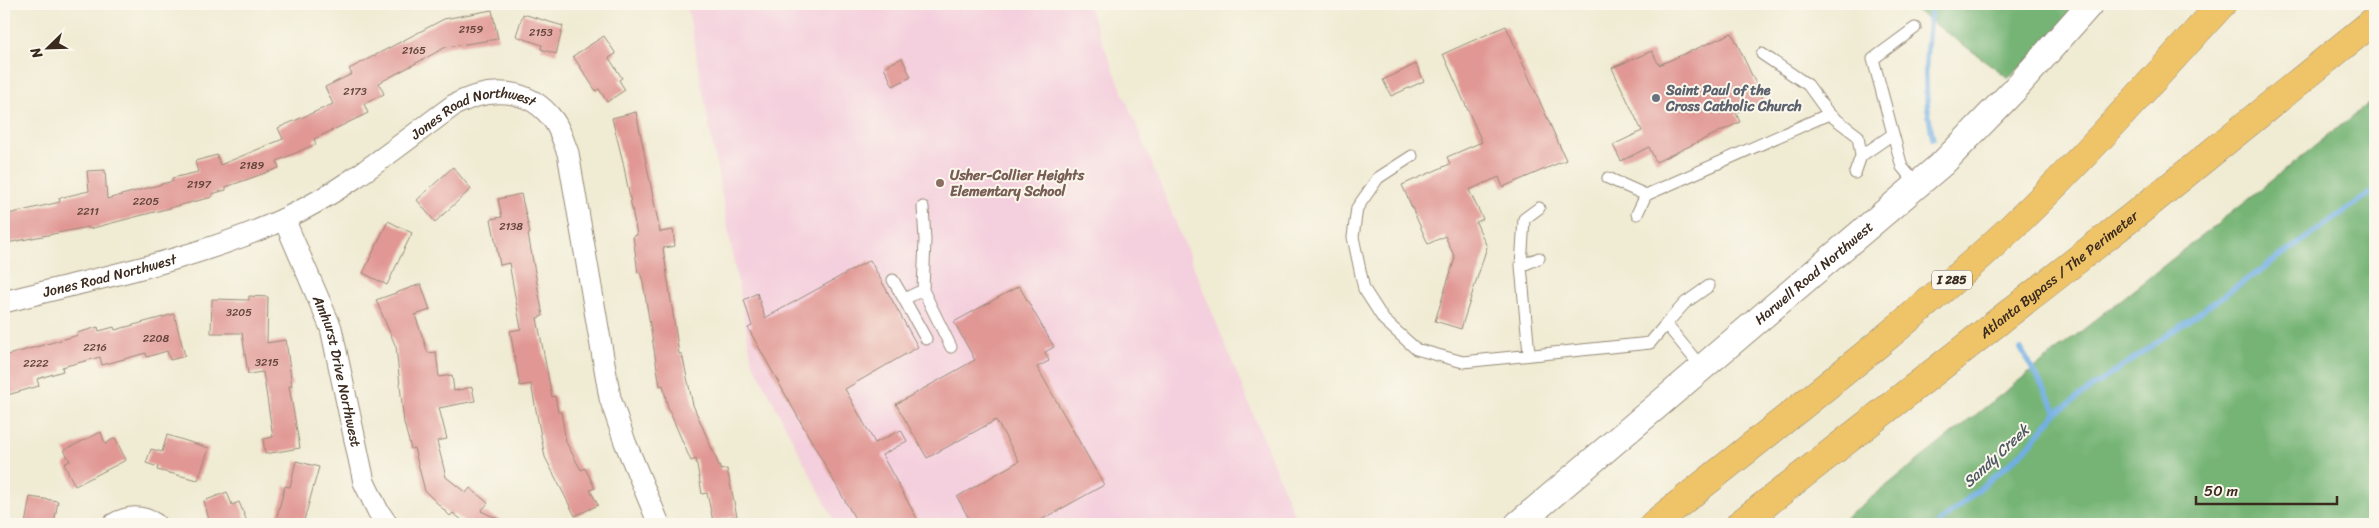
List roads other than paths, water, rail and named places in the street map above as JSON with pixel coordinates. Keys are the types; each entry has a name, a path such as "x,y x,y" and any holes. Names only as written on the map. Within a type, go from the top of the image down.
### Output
{"highway":[{"name":"I 285","path":"1654,524 1919,308 2011,228 2067,173 2222,4"},
{"name":"Atlanta Bypass / The Perimeter","path":"1740,524 1833,449 2151,202 2337,53 2375,20"},
{"path":"2337,53 2375,40"}],"street":[{"name":"Harwell Road Northwest","path":"1518,524 1943,163 2014,90 2090,4"},
{"name":"Jones Road Northwest","path":"4,302 194,253 284,219 352,180 454,105 470,96 493,91 514,94 535,103 554,121 568,153 610,398 625,442 659,524"},
{"name":"Amhurst Drive Northwest","path":"284,219 331,328 364,482 387,524"},
{"path":"114,524 123,519 134,517 145,518 155,524"}],"lane":[{"path":"1915,28 1873,59 1902,167 1917,185"},
{"path":"1762,54 1808,85 1829,114 1858,136 1861,156 1855,173"},
{"path":"1637,214 1646,195 1829,114"},
{"path":"1861,156 1893,134"},
{"path":"1412,156 1378,178 1357,208 1353,238 1364,288 1384,320 1416,349 1463,362 1650,343 1685,303 1710,286"},
{"path":"1608,178 1646,195"},
{"path":"923,207 925,240 923,290 951,347"},
{"path":"1529,354 1521,266 1524,219 1539,208"},
{"path":"1521,266 1539,258"},
{"path":"893,280 926,339"},
{"path":"904,299 923,290"},
{"path":"1666,324 1702,368"}],"waterway":[{"name":"Sandy Creek","path":"1932,4 1926,87 1933,139"},
{"path":"1938,524 2024,451 2057,412 2375,190"},
{"name":"Sandy Creek","path":"2021,349 2057,412"}],"place":[{"name":"Saint Paul of the Cross Catholic Church","path":"1656,98"},
{"name":"Usher-Collier Heights Elementary School","path":"940,183"}]}
